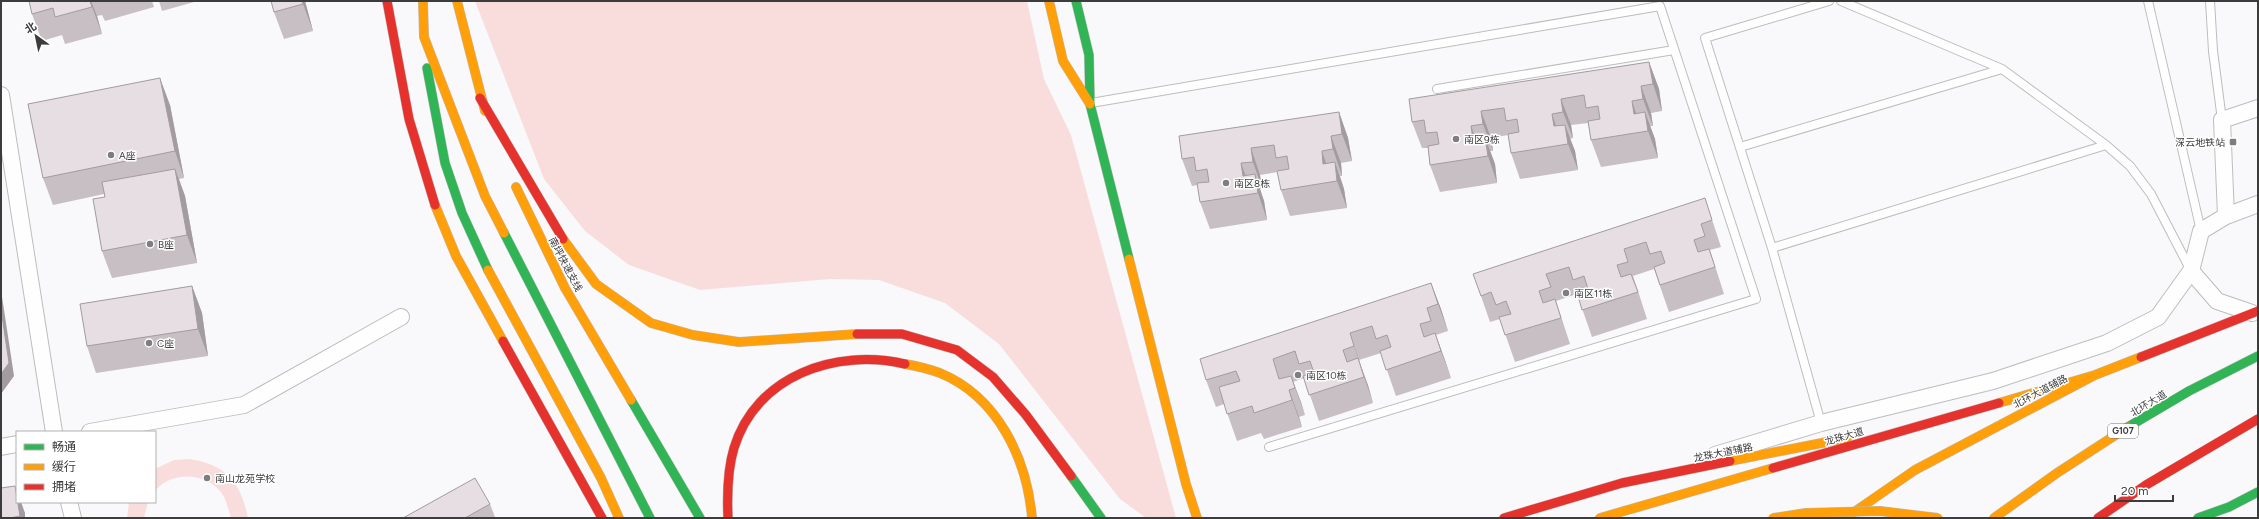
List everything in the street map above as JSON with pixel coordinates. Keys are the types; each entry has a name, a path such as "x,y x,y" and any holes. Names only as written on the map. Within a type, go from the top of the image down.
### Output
{"main road":[{"path":"387,1 409,119 436,208 456,256 602,518"},
{"path":"423,1 424,38 430,89 445,163 462,213 484,262 601,478 619,518"},
{"path":"456,1 480,98 502,157"},
{"path":"1050,1 1063,61 1090,104"},
{"path":"1076,1 1089,55 1090,104 1186,484 1197,518"},
{"path":"424,38 486,196 650,518"},
{"path":"480,98 548,217 578,262 596,284 625,306 651,323 693,335 739,342 865,333 902,334 957,350 993,377 1026,415 1101,518"},
{"name":"南坪快速支线","path":"512,178 565,288 700,518"},
{"name":"北环大道辅路","path":"1846,518 1915,470 2095,375 2255,312"},
{"name":"北环大道","path":"1994,518 2106,441 2216,376 2258,356"},
{"path":"728,518 726,484 733,451 742,426 763,398 787,379 820,364 851,359 878,358 898,361 941,374 967,390 994,415 1012,441 1026,475 1032,518"},
{"name":"龙珠大道","path":"1600,518 2095,375"},
{"name":"龙珠大道辅路","path":"1504,518 1622,483 1949,417"},
{"path":"2098,518 2146,485 2258,419"},
{"path":"2198,518 2229,506 2258,492"},
{"path":"1773,518 1806,513 1880,510 1938,518"}],"street":[{"path":"1,95 54,431"},
{"path":"2226,216 2222,120 2258,108"},
{"path":"1622,483 1821,423 1993,381 2106,343 2158,317 2191,271 2201,231 2226,216 2258,204"},
{"path":"2191,271 2217,301 2255,312"},
{"path":"96,431 244,405 401,317"},
{"path":"1,447 16,444"},
{"path":"69,503 73,518"}],"lane":[{"path":"1821,423 1772,248 1705,38 1829,1"},
{"path":"1841,1 2002,69 2106,145 2130,166 2151,194 2191,271"},
{"path":"2148,1 2201,231"},
{"path":"2210,1 2213,50 2222,120"},
{"path":"1090,104 1660,6 1756,298 1269,447"},
{"path":"1437,89 1674,50"},
{"path":"1740,147 2002,69"},
{"path":"1772,248 2106,145"}],"shaded area":[{"path":"475,1 1027,1 1044,79 1071,135 1176,518 1146,518 1120,499 999,344 945,303 879,280 830,279 700,290 629,265 585,231 544,179"},
{"path":"190,459 214,466 223,471 236,486 241,495 248,518 231,518 225,499 219,490 212,484 195,477 169,480 156,490 156,469 174,460"},
{"path":"129,503 148,503 144,518 127,518"}],"building":[{"path":"29,1 90,1 92,7 55,17 53,8 32,14"},
{"path":"271,1 302,1 303,4 274,12"},
{"path":"1649,62 1653,84 1641,86 1643,99 1632,101 1634,114 1645,112 1648,131 1591,140 1588,121 1600,119 1598,106 1586,108 1584,95 1561,99 1563,112 1552,114 1554,126 1565,125 1568,144 1511,153 1508,134 1519,132 1517,119 1506,121 1504,108 1481,111 1483,124 1471,126 1473,139 1485,137 1488,156 1430,165 1428,146 1439,144 1437,132 1426,133 1424,120 1412,122 1409,99"},
{"name":"A座","path":"160,78 175,151 43,178 28,104"},
{"path":"1339,112 1342,134 1331,136 1333,149 1322,151 1323,164 1335,162 1337,181 1281,190 1277,171 1289,169 1287,156 1276,158 1274,145 1251,148 1253,162 1241,163 1243,176 1255,174 1258,193 1200,202 1197,183 1209,182 1207,169 1196,171 1194,157 1182,159 1179,136"},
{"path":"175,169 187,235 102,251 93,199 105,197 102,182"},
{"path":"1705,198 1712,220 1701,224 1705,236 1694,240 1698,252 1709,249 1715,267 1660,285 1654,267 1665,263 1661,251 1650,254 1646,242 1624,249 1628,262 1617,265 1621,277 1631,274 1638,292 1582,310 1577,292 1588,289 1584,276 1573,280 1569,267 1546,274 1551,287 1539,291 1543,303 1555,299 1561,318 1505,335 1499,317 1511,314 1506,301 1496,305 1491,292 1481,296 1473,274"},
{"path":"1431,283 1438,304 1427,308 1431,321 1420,324 1424,337 1435,333 1441,351 1386,370 1380,351 1391,347 1387,335 1376,339 1372,326 1350,333 1354,346 1343,350 1347,362 1358,358 1364,377 1309,395 1303,376 1314,373 1310,361 1299,364 1295,351 1273,359 1279,379 1291,376 1295,388 1289,390 1292,400 1254,413 1252,406 1227,414 1219,387 1240,381 1236,371 1206,380 1200,359"},
{"path":"192,286 198,329 87,346 80,304"},
{"path":"1,309 9,363 1,374"},
{"path":"475,478 490,504 465,518 403,518"},
{"path":"15,486 16,503 18,503 20,516 1,518 1,488"}],"traffic: fast":[{"path":"1076,1 1089,55 1090,104 1129,259"},
{"path":"427,68 445,163 462,213 488,270"},
{"path":"504,233 650,518"},
{"path":"2128,427 2189,391 2258,356"},
{"path":"631,400 700,518"},
{"path":"1071,476 1101,518"},
{"path":"2198,518 2229,507 2258,492"}],"traffic: slow":[{"path":"423,1 424,37 485,196 504,233"},
{"path":"457,1 485,111"},
{"path":"1049,1 1063,61 1090,104"},
{"path":"516,187 565,288 631,400"},
{"path":"435,205 456,256 503,341"},
{"path":"563,239 596,284 651,323 693,335 739,342 857,334"},
{"path":"1129,259 1186,484 1197,518"},
{"path":"488,270 601,478 619,518"},
{"path":"1847,517 1915,470 2095,375 2141,357"},
{"path":"905,364 940,373 960,384 978,397 993,414 1006,432 1024,474 1032,518"},
{"path":"1999,403 2095,375"},
{"path":"1994,518 2057,473 2128,427"},
{"path":"1730,461 1847,438"},
{"path":"1600,518 1773,468"},
{"path":"1773,518 1806,513 1880,511 1938,518"}],"traffic: jam":[{"path":"387,1 409,119 435,205"},
{"path":"480,98 563,239"},
{"path":"2141,357 2258,311"},
{"path":"857,334 902,334 957,350 993,377 1026,415 1071,476"},
{"path":"503,341 602,518"},
{"path":"728,518 728,483 734,448 745,423 760,402 779,386 802,373 826,365 852,360 878,360 905,364"},
{"path":"1773,468 1999,403"},
{"path":"2098,518 2146,485 2258,419"},
{"path":"1504,518 1622,483 1730,461"}],"place":[{"name":"南区9栋","path":"1456,139"},
{"name":"深云地铁站","path":"2233,142"},
{"name":"A座","path":"111,155"},
{"name":"南区8栋","path":"1226,183"},
{"name":"B座","path":"150,244"},
{"name":"南区11栋","path":"1566,293"},
{"name":"C座","path":"149,343"},
{"name":"南区10栋","path":"1298,375"},
{"name":"南山龙苑学校","path":"207,478"}]}
